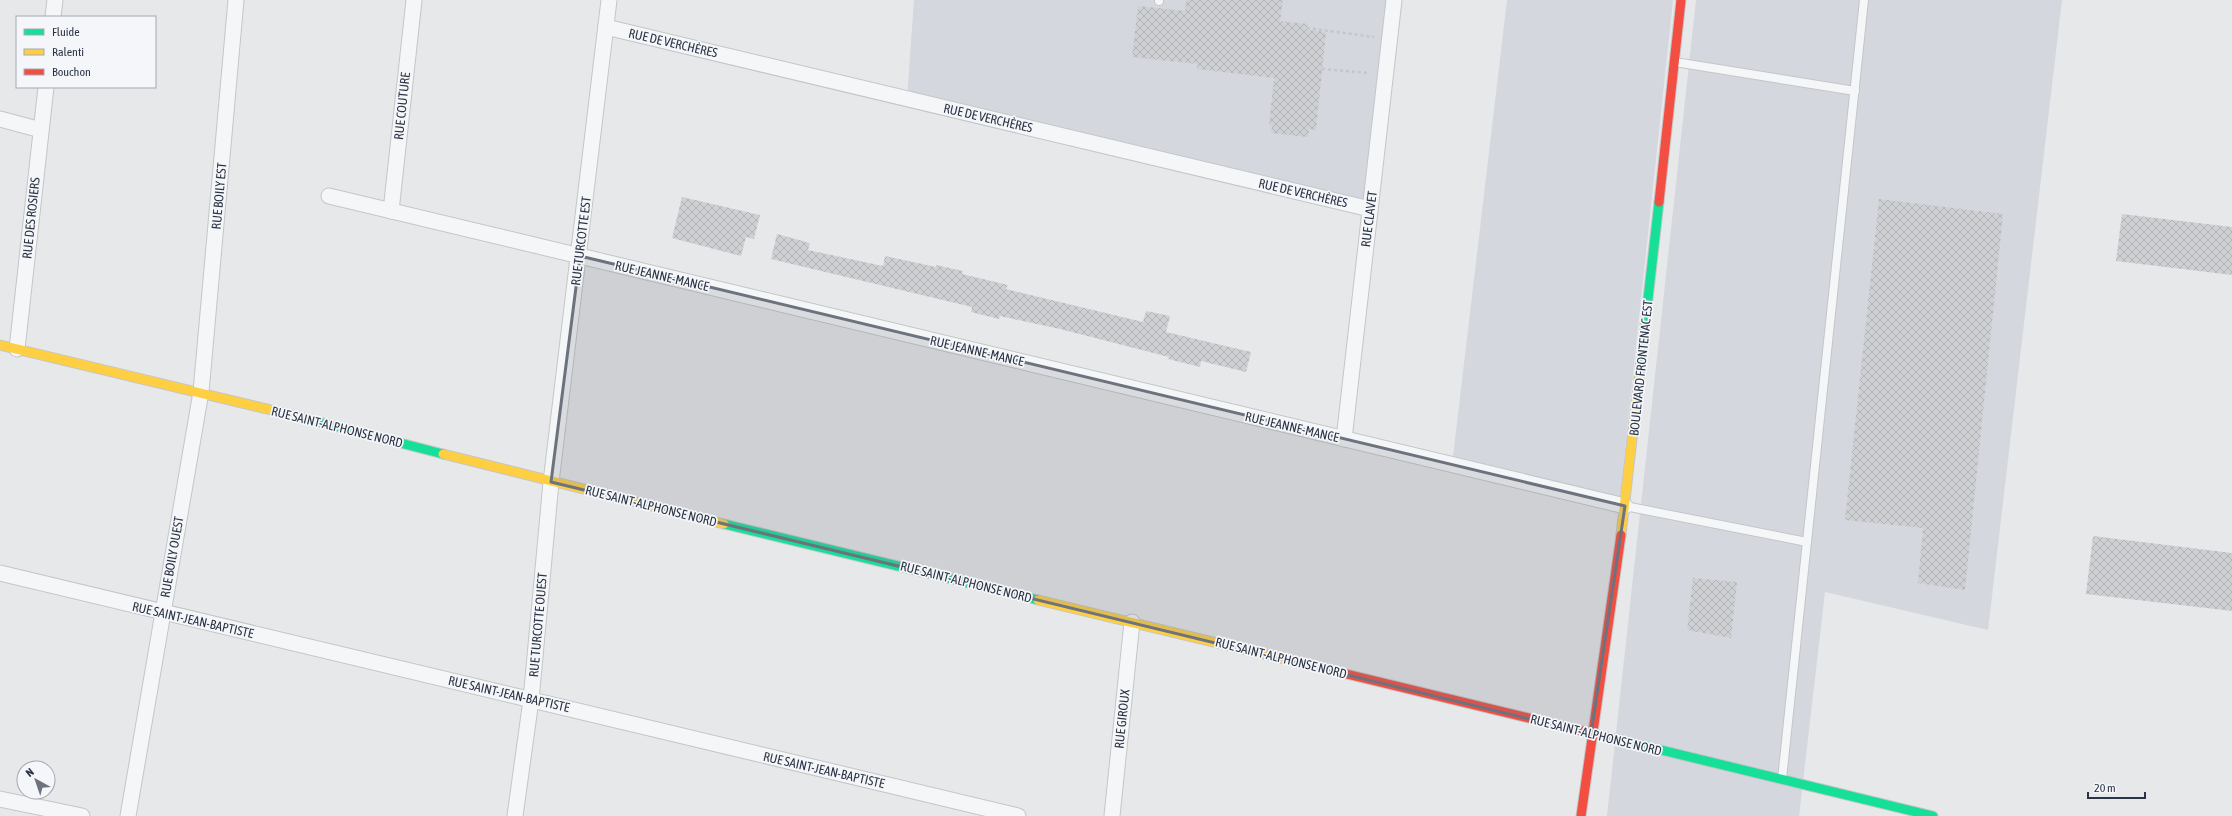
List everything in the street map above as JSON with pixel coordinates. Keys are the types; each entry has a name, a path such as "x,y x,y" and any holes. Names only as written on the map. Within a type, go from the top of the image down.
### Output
{"main road":[{"name":"BOULEVARD FRONTENAC EST","path":"1581,816 1591,734 1625,506 1682,0"},
{"name":"RUE SAINT-ALPHONSE NORD","path":"0,345 201,392 551,482 1933,816"}],"street":[{"path":"53,16 55,0"},
{"name":"RUE BOILY EST","path":"201,392 236,0"},
{"name":"RUE COUTURE","path":"391,211 414,0"},
{"name":"RUE TURCOTTE EST","path":"551,482 580,256 609,0"},
{"name":"RUE CLAVET","path":"1344,439 1394,0"},
{"name":"RUE DE VERCHÈRES","path":"606,27 1370,209"},
{"name":"RUE DES ROSIERS","path":"17,349 46,88"},
{"path":"0,119 41,130"},
{"name":"RUE JEANNE-MANCE","path":"329,196 1625,506"},
{"name":"RUE BOILY OUEST","path":"128,816 201,392"},
{"name":"RUE TURCOTTE OUEST","path":"515,816 531,700 551,482"},
{"name":"RUE SAINT-JEAN-BAPTISTE","path":"0,573 1018,816"},
{"name":"RUE GIROUX","path":"1112,816 1132,622"},
{"path":"0,799 82,816"}],"lane":[{"path":"1782,780 1864,0"},
{"path":"1675,61 1855,90"},
{"path":"1625,506 1807,542"}],"path":[{"path":"1307,28 1390,39"},
{"path":"1322,69 1386,74"}],"highlighted area":[{"path":"580,256 1625,506 1591,734 551,482"}],"shaded area":[{"path":"914,0 1394,0 1370,209 907,99"},
{"path":"1507,0 1673,0 1619,505 1452,465"},
{"path":"1696,0 2062,0 1988,630 1825,592 1799,816 1607,816"}],"building":[{"path":"1186,0 1283,0 1280,21 1308,24 1307,30 1326,32 1316,130 1309,129 1308,137 1271,133 1272,126 1269,125 1274,78 1197,69 1197,64 1132,57 1138,6 1185,11"},
{"path":"682,197 760,215 754,239 746,237 741,256 672,238"},
{"path":"1879,199 2003,214 1965,590 1918,583 1923,528 1845,520"},
{"path":"2122,214 2232,227 2232,275 2116,261"},
{"path":"777,234 810,243 808,250 883,266 885,256 936,267 936,265 963,271 962,274 1008,285 1006,289 1143,322 1146,311 1170,316 1166,332 1251,352 1246,372 1201,361 1200,367 1168,359 1169,357 1060,329 1000,316 999,319 971,312 972,307 771,259"},
{"path":"2093,536 2232,553 2232,611 2086,594"},
{"path":"1693,578 1737,582 1731,638 1687,630"}],"traffic: fast":[{"path":"1639,378 1659,202"},
{"path":"292,415 443,454"},
{"path":"724,524 1038,600"},
{"path":"1620,740 1933,816"}],"traffic: slow":[{"path":"0,345 292,415"},
{"path":"1621,535 1639,378"},
{"path":"443,454 724,524"},
{"path":"1038,600 1334,671"}],"traffic: jam":[{"path":"1659,202 1681,0"},
{"path":"1581,816 1621,535"},
{"path":"1334,671 1620,740"}]}
